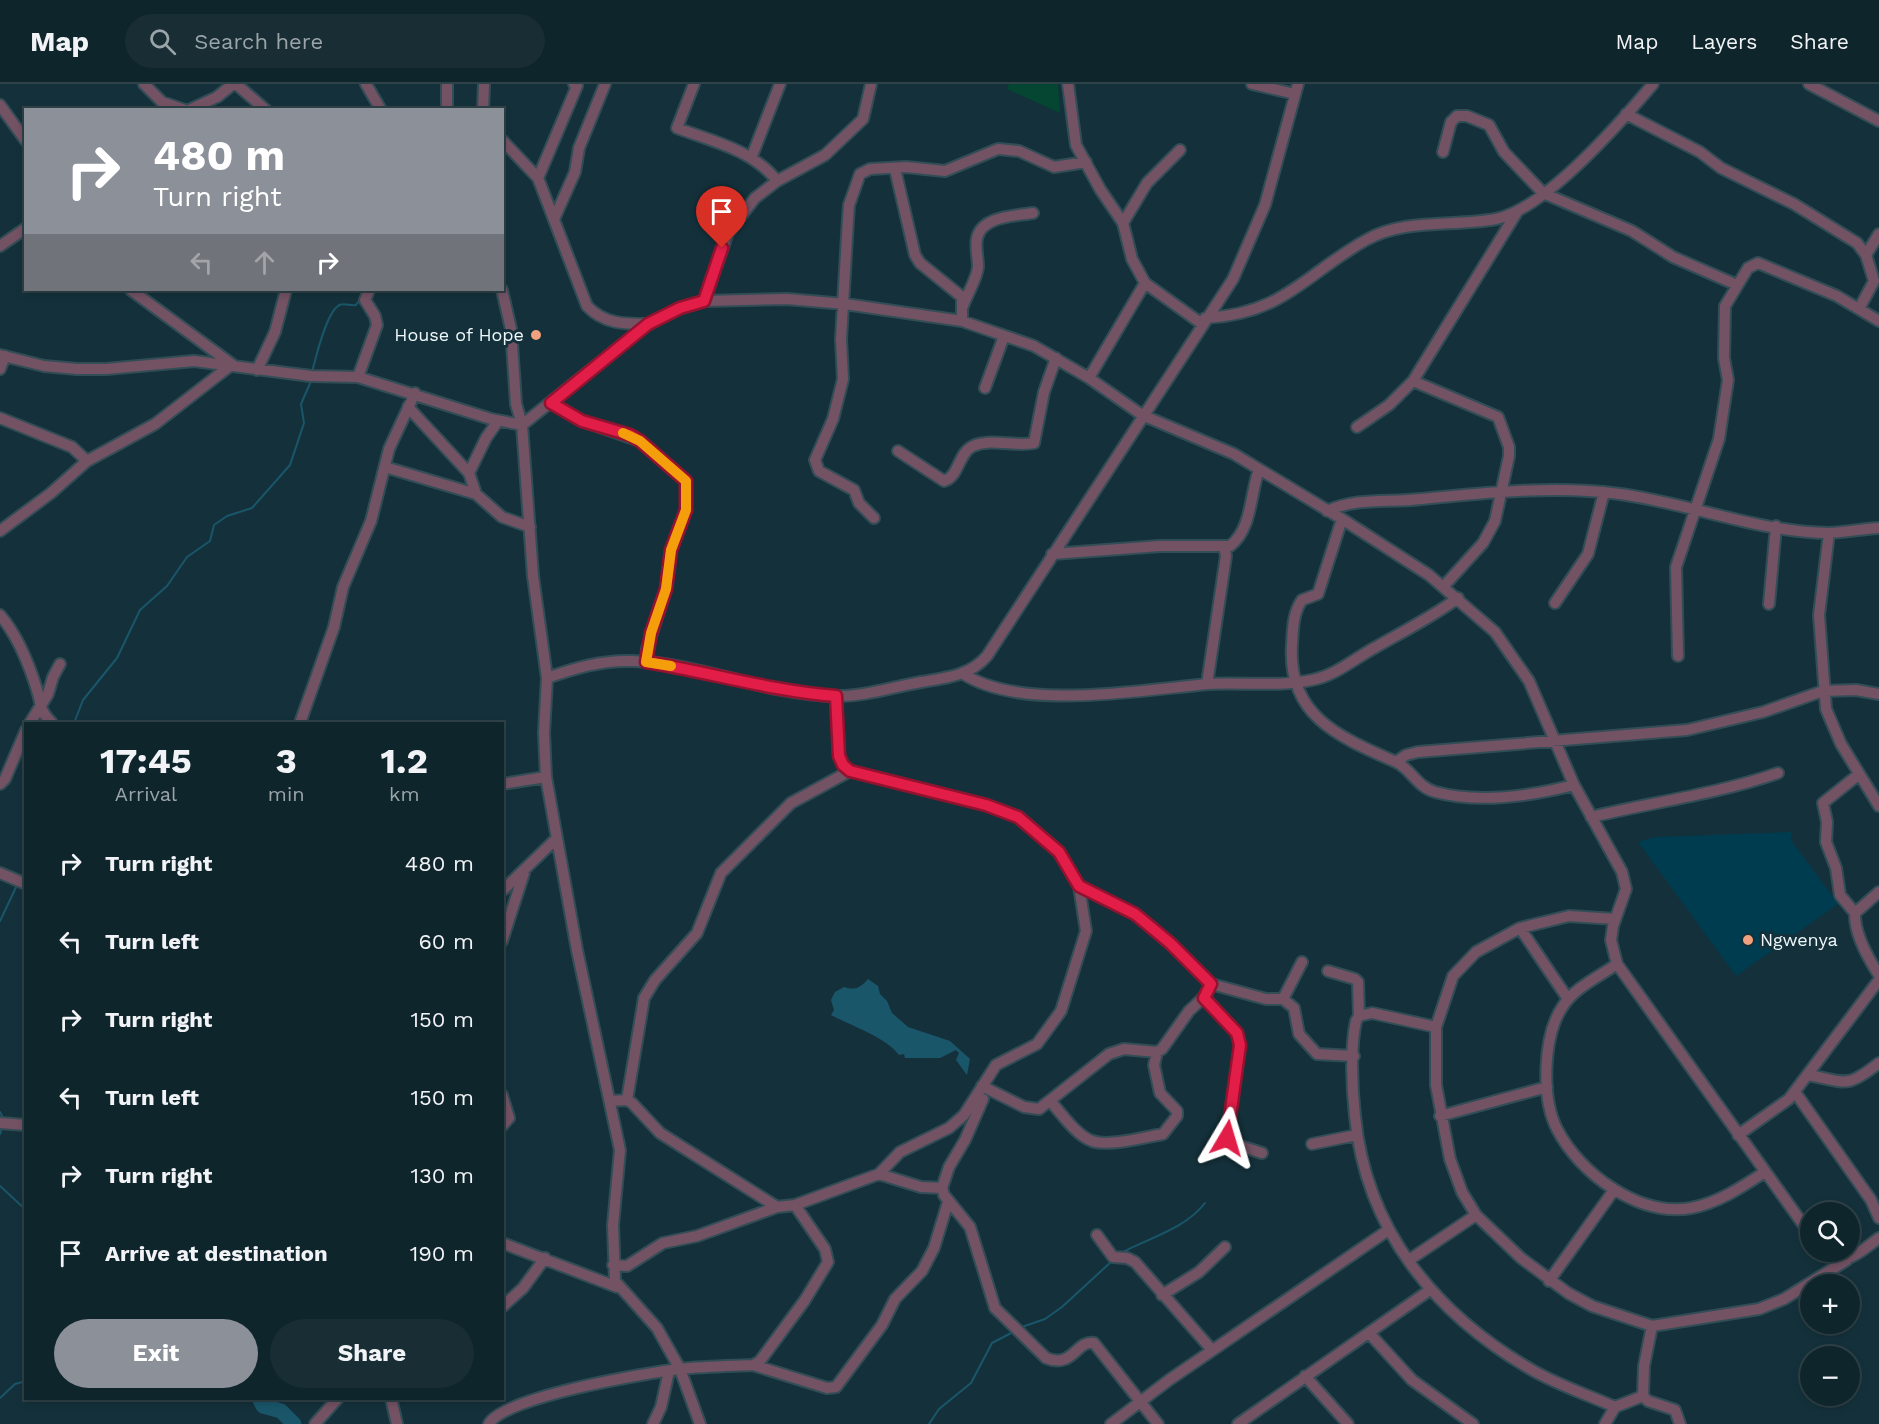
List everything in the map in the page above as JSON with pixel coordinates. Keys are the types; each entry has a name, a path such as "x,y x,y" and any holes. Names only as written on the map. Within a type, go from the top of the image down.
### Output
{"street":[{"path":"144,84 162,102 181,108"},
{"path":"192,108 217,98 234,84 264,108"},
{"path":"366,84 380,108"},
{"path":"447,84 447,108"},
{"path":"483,108 484,84"},
{"path":"538,178 577,86 574,84"},
{"path":"555,217 575,172 579,148 605,84"},
{"path":"694,84 677,129 752,156 767,168 777,181"},
{"path":"752,156 780,84"},
{"path":"704,301 728,232 755,198 777,181 825,155 863,119 871,84"},
{"path":"1068,84 1076,145 1100,189 1124,223 1132,259 1145,283 1204,321 1243,313 1276,301 1366,240 1389,230 1490,220 1517,212 1569,173 1653,84"},
{"path":"547,678 596,663 646,662 704,671 771,688 836,696 962,673 976,667 987,656 1142,415 1233,279 1258,225 1271,187 1296,89 1252,84"},
{"path":"1809,84 1879,121"},
{"path":"0,105 24,138"},
{"path":"1626,114 1700,152 1721,168 1794,204 1857,243 1866,255 1874,281 1859,309"},
{"path":"1443,152 1451,122 1457,116 1467,116 1489,125 1504,152 1544,193 1632,231 1673,257 1737,285"},
{"path":"504,142 538,178 555,217 587,306 595,314 617,323 648,324"},
{"path":"874,518 859,503 854,490 819,471 815,460 833,419 843,379 841,339 845,304 849,205 860,174 870,169 906,167 945,171 998,149 1019,151 1054,167 1086,162"},
{"path":"1124,223 1147,183 1180,150"},
{"path":"895,169 915,255 920,263 962,297 962,321"},
{"path":"1357,427 1389,405 1413,381 1517,212"},
{"path":"962,307 978,268 976,240 980,230 988,223 1003,218 1033,213"},
{"path":"0,246 24,229"},
{"path":"1866,255 1879,234"},
{"path":"1678,656 1677,556 1697,508 1715,454 1723,419 1728,380 1724,358 1724,315 1729,298 1748,268 1758,263 1837,296 1879,321"},
{"path":"1089,378 1145,283"},
{"path":"132,291 233,366"},
{"path":"257,370 275,332 286,291"},
{"path":"358,377 376,325 375,316 365,300 369,291"},
{"path":"502,291 511,328 516,404 522,425 534,586 547,678 546,777 577,950 620,1150 613,1225 613,1264 617,1287"},
{"path":"0,369 2,355 44,366 84,370 169,362 233,366 311,376 358,377 415,393 498,421 522,425 648,324 680,308 704,301 787,299 845,304 962,321 1034,346 1089,378 1142,415 1234,454 1342,519 1444,586 1495,632 1518,663 1540,701 1574,785 1616,858 1625,882 1625,897 1615,919 1611,940 1617,964 1800,1220"},
{"path":"985,388 1004,336"},
{"path":"897,451 944,481 951,477 964,453 973,446 1034,443 1044,392 1056,358"},
{"path":"0,531 51,493 87,461 155,424 233,366"},
{"path":"1413,381 1498,417 1509,447 1495,521 1482,543 1444,586"},
{"path":"300,722 334,627 343,586 371,521 389,449 415,393"},
{"path":"551,403 582,421 630,435 686,481 686,510 671,550 666,589 650,638 646,662"},
{"path":"408,407 469,472 476,494"},
{"path":"0,418 72,447 87,461"},
{"path":"469,472 486,438 498,421"},
{"path":"385,467 411,476 439,481 476,494 502,517 530,527"},
{"path":"1052,554 1160,546 1224,546 1236,541 1246,527 1251,492 1259,469"},
{"path":"1327,511 1353,502 1395,502 1537,490 1604,492 1697,508 1776,526 1829,533 1879,528"},
{"path":"1555,603 1588,554 1604,492"},
{"path":"1342,519 1318,594 1302,600 1295,614 1292,647 1295,681 1310,713 1366,751 1396,762 1427,789 1462,796 1527,795 1574,785"},
{"path":"1768,604 1776,526"},
{"path":"1829,533 1819,615 1826,710 1858,775 1879,806"},
{"path":"1207,684 1226,556 1224,546"},
{"path":"962,673 984,685 1038,695 1126,693 1207,684 1312,681 1336,672 1429,619 1458,598"},
{"path":"0,615 13,630 38,690 42,713 51,722"},
{"path":"31,722 60,664"},
{"path":"1396,762 1406,755 1418,752 1687,730 1763,712 1823,692 1856,690 1879,694"},
{"path":"613,1264 627,1266 663,1243 697,1236 777,1207 795,1205 879,1174 900,1152 949,1128 964,1115 972,1106 996,1065 1037,1044 1058,1018 1086,931 1079,886 1059,852 1018,817 986,805 850,771 843,765 839,756 836,696"},
{"path":"0,784 5,779 24,735"},
{"path":"627,1100 644,998 656,980 697,933 721,873 791,803 850,771"},
{"path":"1591,817 1645,804 1732,789 1778,773"},
{"path":"1738,1135 1796,1092 1879,978 1862,941 1855,922 1855,913 1840,895 1836,868 1826,842 1827,822 1823,803 1858,775"},
{"path":"504,784 546,777"},
{"path":"504,889 556,838"},
{"path":"504,935 524,872"},
{"path":"0,873 22,882"},
{"path":"1079,886 1135,914 1170,943 1211,984 1266,999 1283,999 1294,1008 1299,1034 1317,1054 1354,1056"},
{"path":"1855,913 1879,892"},
{"path":"1615,919 1569,916 1520,928 1491,942 1457,969 1436,1027 1434,1056 1440,1116 1450,1159 1462,1191 1476,1215 1550,1281 1592,1306 1652,1326 1759,1309 1784,1299 1844,1262"},
{"path":"1520,928 1568,999"},
{"path":"1283,999 1302,962"},
{"path":"1617,964 1568,999 1554,1025 1546,1063 1548,1087 1557,1129 1574,1153 1614,1190 1637,1201 1666,1208 1690,1208 1719,1199 1765,1172"},
{"path":"1328,971 1358,982 1359,1016 1355,1027 1353,1102 1367,1184 1387,1231 1430,1290 1478,1334 1534,1372 1615,1407"},
{"path":"1051,1102 1070,1123 1092,1141 1124,1141 1163,1134 1177,1116 1177,1111 1160,1092 1154,1065 1156,1052 1189,1011 1204,998 1211,984"},
{"path":"1204,998 1237,1033 1240,1045 1227,1138 1231,1143 1262,1153"},
{"path":"1359,1016 1372,1013 1436,1027"},
{"path":"982,1086 1032,1110 1040,1109 1109,1054 1130,1049 1156,1052"},
{"path":"1808,1075 1850,1083 1857,1081 1879,1063"},
{"path":"982,1086 983,1099 965,1140 949,1167 942,1188 948,1202 970,1227 992,1302 1000,1314 1046,1358 1068,1359 1086,1344 1094,1343 1158,1424"},
{"path":"1440,1116 1548,1087"},
{"path":"1796,1092 1871,1200 1879,1218"},
{"path":"610,1101 627,1100 640,1109 660,1132 777,1207"},
{"path":"504,1102 509,1118 504,1124"},
{"path":"0,1123 24,1125"},
{"path":"1312,1144 1357,1135"},
{"path":"879,1174 921,1188 942,1188"},
{"path":"1550,1281 1614,1190"},
{"path":"489,1424 495,1417 537,1397 601,1382 674,1370 753,1365 827,1388 836,1387 882,1325 895,1299 922,1271 934,1248 948,1202"},
{"path":"753,1365 766,1355 822,1275 828,1262 825,1249 795,1205"},
{"path":"1409,1260 1476,1215"},
{"path":"1111,1424 1212,1350 1387,1231"},
{"path":"1097,1235 1115,1257 1127,1258 1135,1262 1212,1350"},
{"path":"1860,1251 1879,1238"},
{"path":"504,1244 617,1287 657,1328 700,1424"},
{"path":"1162,1295 1199,1272 1225,1247"},
{"path":"504,1305 519,1293 545,1258"},
{"path":"1245,1422 1305,1376 1430,1290"},
{"path":"1652,1326 1644,1366 1643,1396 1648,1401 1675,1410 1680,1424"},
{"path":"1369,1333 1412,1380 1473,1424"},
{"path":"653,1424 674,1370"},
{"path":"1305,1376 1348,1424"},
{"path":"1605,1424 1615,1407 1643,1396"},
{"path":"315,1424 336,1400"},
{"path":"391,1400 397,1424"}],"shaded area":[{"name":"Ngwenya","path":"1792,832 1791,840 1838,904 1736,976 1638,842 1655,837"},
{"path":"868,979 878,986 880,994 887,1001 892,1013 908,1027 950,1041 970,1059 967,1075 956,1060 959,1053 956,1050 940,1058 905,1058 904,1054 899,1055 878,1038 831,1015 834,1010 831,1000 835,992 844,987 858,988"}],"green space":[{"path":"1009,84 1058,84 1060,113 1007,89"}],"waterway":[{"path":"312,372 329,318 338,306 356,305 361,298"},
{"path":"74,722 83,700 117,658 140,610 167,586 187,557 210,541 214,525 227,516 252,508 290,465 304,423 301,404 311,381"},
{"path":"21,878 24,871"},
{"path":"0,921 18,883"},
{"path":"0,1112 4,1120"},
{"path":"0,1134 2,1128"},
{"path":"0,1186 24,1208"},
{"path":"1121,1253 1177,1226 1197,1212 1205,1203"},
{"path":"1022,1327 1045,1319 1062,1307 1112,1261"},
{"path":"929,1424 939,1409 971,1383 992,1343 1015,1331"},
{"path":"0,1398 15,1384 24,1382"},
{"path":"260,1400 263,1406 281,1411 294,1424"}],"slow traffic":[{"path":"623,433 640,441 686,481 688,494 686,510 671,550 666,589 647,649 646,662 671,666"}],"place":[{"name":"House of Hope","path":"536,335"},
{"name":"Ngwenya","path":"1748,940"}],"route":[{"path":"722,248 704,301 680,308 648,324 551,403 594,426 630,435 686,481 688,494 686,510 671,550 666,589 651,633 646,662 704,671 771,688 836,696 839,756 843,765 850,771 986,805 1018,817 1031,825 1059,852 1079,886 1135,914 1170,943 1211,984 1204,998 1229,1022 1237,1033 1240,1045 1227,1138"}]}
